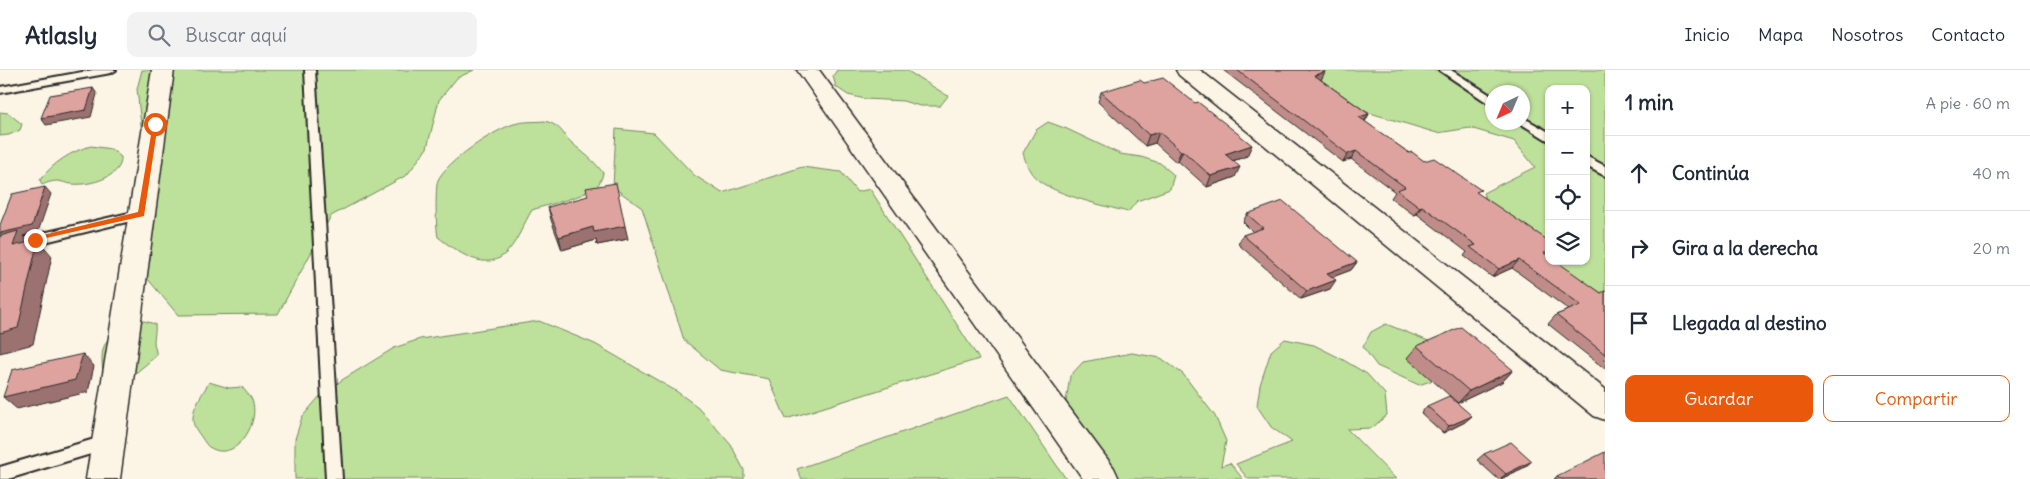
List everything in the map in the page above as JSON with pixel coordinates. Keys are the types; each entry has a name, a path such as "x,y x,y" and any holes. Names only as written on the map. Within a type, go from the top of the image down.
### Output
{"street":[{"path":"103,479 163,70"},
{"path":"808,70 1102,479"},
{"path":"1187,70 1605,407"}],"lane":[{"path":"0,90 111,70"},
{"path":"310,70 334,479"},
{"path":"1444,70 1485,96"},
{"path":"1530,125 1545,134"},
{"path":"1590,163 1605,172"},
{"path":"0,248 142,214"},
{"path":"0,474 108,442"}],"green space":[{"path":"142,70 474,70 457,78 439,100 427,148 407,175 331,216 278,314 178,315 136,265 147,180 137,89"},
{"path":"837,70 906,70 948,96 940,106 920,106 903,101 865,99 848,95 836,87 833,76"},
{"path":"1299,70 1605,70 1605,304 1553,265 1590,265 1590,85 1545,85 1545,259 1496,222 1483,193 1535,167 1514,141 1470,128 1437,133 1350,107"},
{"path":"0,112 8,113 22,124 20,130 9,135 0,136"},
{"path":"545,121 558,128 600,168 603,173 596,187 573,198 532,210 512,247 500,258 491,261 481,261 463,254 438,237 436,190 438,180 443,172 472,147 505,127 522,122"},
{"path":"1048,122 1120,154 1141,157 1160,163 1174,175 1170,189 1137,201 1128,212 1081,199 1046,185 1032,174 1023,153 1036,130"},
{"path":"616,129 654,133 694,175 722,193 802,167 841,172 857,192 870,189 979,359 786,419 769,379 720,370 684,340 642,208 613,187"},
{"path":"91,146 111,149 121,157 117,170 96,182 70,184 57,181 42,185 40,180 57,163 76,151"},
{"path":"144,321 155,324 154,342 156,356 131,377 106,377 102,361 103,350 110,337 122,329"},
{"path":"539,321 595,344 676,391 698,407 731,445 744,470 744,479 295,479 295,439 302,417 320,396 342,380 394,348 420,339"},
{"path":"1386,324 1441,346 1439,378 1419,385 1377,366 1363,347 1371,332"},
{"path":"1285,339 1314,345 1340,358 1367,374 1385,394 1387,415 1372,428 1347,429 1396,479 1248,479 1236,464 1292,442 1271,427 1257,406 1260,385 1271,351"},
{"path":"1132,353 1161,358 1183,374 1215,416 1226,441 1221,466 1230,463 1243,479 1100,479 1064,415 1070,376 1083,362"},
{"path":"209,382 229,388 242,387 252,401 254,412 249,431 243,440 228,450 219,451 208,446 193,423 193,413"},
{"path":"1009,395 1066,479 802,479 797,469"}],"building":[{"path":"1237,70 1323,70 1325,72 1314,75 1369,114 1359,117 1409,153 1412,152 1424,161 1434,158 1481,190 1476,192 1545,238 1545,265 1562,265 1601,293 1605,291 1605,354 1556,315 1581,305 1519,260 1499,269 1470,247 1476,245 1397,190 1405,187 1356,151 1348,154"},
{"path":"1163,78 1195,103 1198,102 1252,145 1225,154 1240,167 1211,176 1159,132 1149,135 1101,92 1140,80 1144,83"},
{"path":"93,88 86,110 41,118 50,95"},
{"path":"616,183 625,226 594,232 593,227 559,237 548,207 588,196 586,188"},
{"path":"45,187 32,226 0,233 0,225 12,194"},
{"path":"1283,201 1357,262 1327,273 1336,280 1307,291 1243,235 1263,228 1247,214"},
{"path":"18,231 13,246 38,240 18,328 0,333 0,236"},
{"path":"1461,327 1513,370 1469,391 1417,346"},
{"path":"83,354 75,380 3,397 12,370"},
{"path":"1449,396 1472,416 1449,426 1427,406"},
{"path":"1511,442 1532,461 1506,474 1484,454"},
{"path":"1605,452 1605,479 1561,479 1557,476"}],"route":[{"path":"35,240 142,214 155,124"}]}
